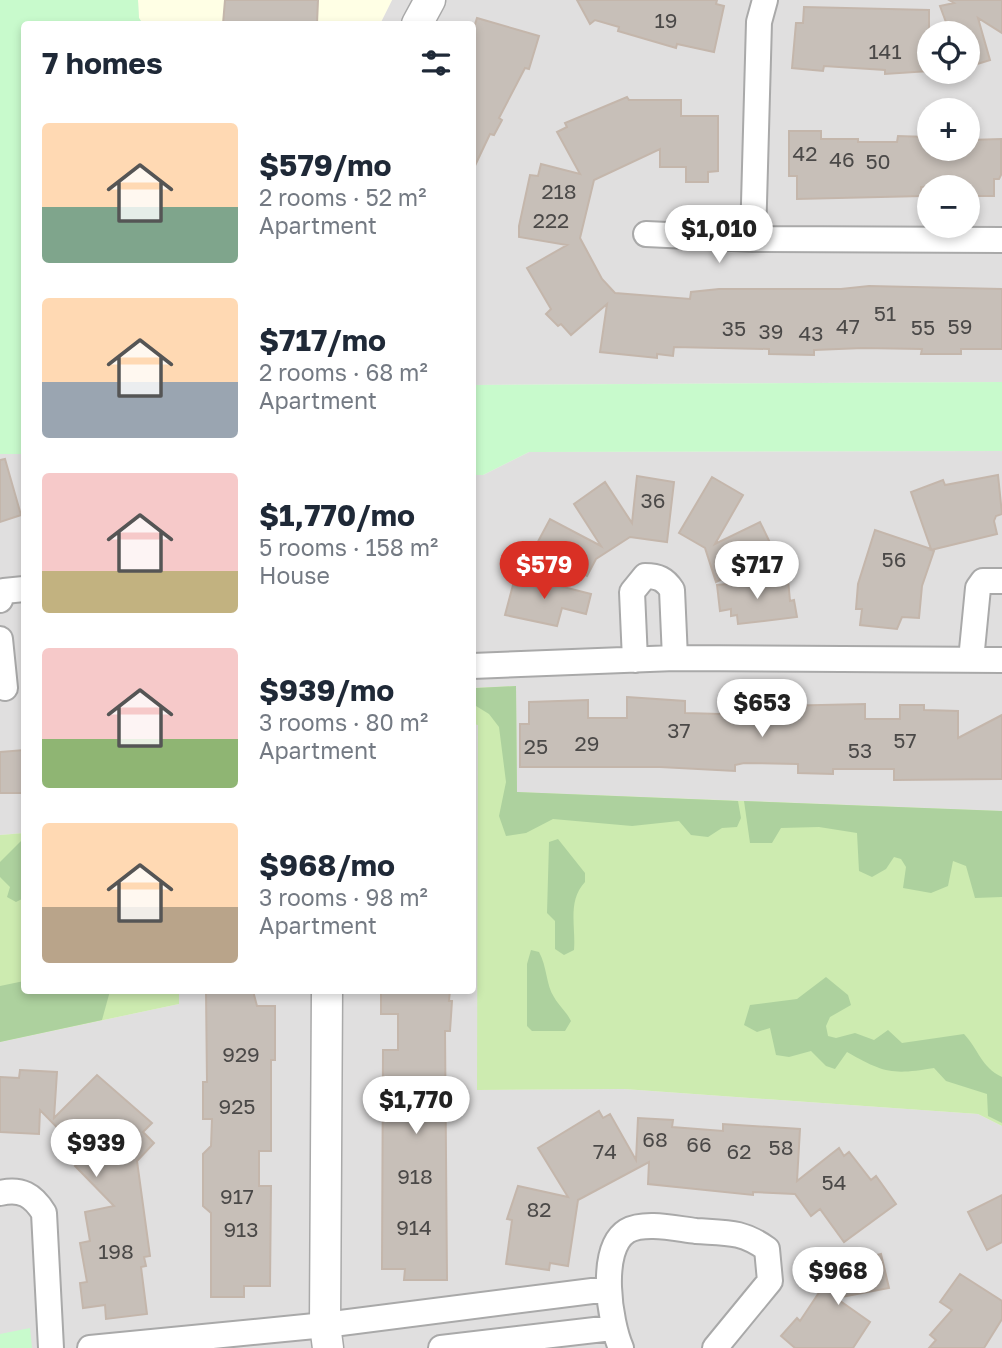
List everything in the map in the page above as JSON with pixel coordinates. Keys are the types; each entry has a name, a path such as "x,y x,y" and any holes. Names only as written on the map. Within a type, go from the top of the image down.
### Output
{"street":[{"path":"419,21 430,0"},
{"path":"753,239 759,22 765,0"},
{"path":"646,234 753,239 1002,240"},
{"path":"635,660 632,592 645,576 656,576 666,581 672,590 675,658"},
{"path":"971,660 978,588 983,581 1002,581"},
{"path":"0,600 4,591 21,589"},
{"path":"0,639 10,688"},
{"path":"476,666 675,658 1002,660"},
{"path":"327,994 327,1336"},
{"path":"0,1193 20,1191 36,1200 44,1213 51,1348"},
{"path":"441,1348 617,1338 608,1289 616,1245 627,1231 645,1227 748,1235 767,1249 770,1281 715,1348"},
{"path":"90,1348 327,1336 608,1289"}],"shaded area":[{"path":"138,0 392,0 382,21 141,21"},
{"path":"392,0 1002,0 1002,382 476,385 476,21 382,21"},
{"path":"1002,451 1002,811 516,792 515,686 476,688 476,475 483,475 529,452"},
{"path":"0,454 21,454 21,833 0,835"},
{"path":"478,724 478,1090 624,1089 978,1114 1002,1126 1002,1348 0,1348 0,1042 179,1004 179,994 476,994"}],"green space":[{"path":"0,0 138,0 141,21 21,21 21,454 0,454"},
{"path":"1002,382 1002,451 529,452 483,475 476,475 476,385"},
{"path":"516,686 517,792 1002,811 1002,1126 978,1114 624,1089 477,1090 476,688"},
{"path":"516,686 517,792 738,801 741,818 737,827 722,828 708,837 691,835 679,821 632,826 553,819 526,833 506,836 499,816 506,782 499,727 489,714 476,706 476,688"},
{"path":"744,801 1002,811 1002,897 975,898 966,866 953,861 948,886 931,893 903,888 906,867 901,859 894,857 886,869 872,877 859,871 857,833 819,827 781,828 772,843 750,843"},
{"path":"21,833 21,994 179,994 179,1004 0,1042 0,835"},
{"path":"558,839 585,873 585,882 579,889 574,906 574,950 564,955 555,949 555,921 547,913 549,842"},
{"path":"21,841 21,900 16,902 7,897 10,887 0,877 0,862"},
{"path":"531,950 539,952 551,992 571,1021 565,1031 532,1031 527,1026 527,964"},
{"path":"826,977 848,995 851,1005 830,1017 826,1026 828,1036 836,1038 855,1033 874,1040 888,1030 902,1043 964,1034 985,1063 1002,1077 1002,1123 988,1116 987,1094 946,1081 934,1068 898,1072 880,1068 847,1052 835,1069 826,1066 811,1051 789,1057 776,1055 770,1028 757,1032 744,1025 750,1005 797,999"},
{"path":"21,982 21,994 109,994 102,1020 0,1042 0,986"},
{"path":"30,1328 32,1348 0,1348 0,1334"}],"building":[{"path":"225,0 318,0 317,21 223,21"},
{"path":"577,0 717,0 716,4 724,6 714,52 677,44 676,48 618,31 619,27 595,20 590,24"},
{"path":"949,0 1002,0 1002,33 978,18 979,21 946,21 940,6 954,3"},
{"path":"804,7 929,10 929,21 917,21 917,72 885,74 885,70 824,66 823,71 792,68 796,23 803,23"},
{"path":"477,18 539,36 529,69 525,68 499,118 502,120 494,135 490,134 476,164"},
{"path":"980,25 990,60 980,63"},
{"path":"627,97 629,100 681,100 681,116 718,116 718,171 708,172 708,182 686,182 686,167 660,167 660,149 594,180 580,238 602,279 615,293 690,299 691,292 719,289 841,289 869,286 1002,289 1002,349 961,349 961,354 921,354 922,349 863,348 814,350 814,355 769,354 769,349 674,347 673,356 657,354 657,358 600,352 607,304 571,335 546,314 551,309 527,268 567,245 519,237 530,175 538,176 541,164 580,174 557,132 567,127 565,123"},
{"path":"789,131 821,131 821,139 858,139 858,142 897,142 898,136 917,137 917,161 980,161 980,140 1001,139 1001,175 999,179 994,179 994,196 980,196 980,175 917,175 917,196 797,199 797,176 789,176"},
{"path":"5,459 21,515 0,522 0,460"},
{"path":"998,475 1002,514 996,516 994,521 997,534 931,550 934,551 922,586 919,618 902,617 897,629 860,625 862,609 856,609 858,584 875,530 931,549 911,492 943,480 945,485"},
{"path":"637,476 674,482 667,542 630,537 596,559 587,576 534,549 550,519 601,546 574,504 605,482 632,523"},
{"path":"712,477 743,495 715,544 760,522 775,553 716,582 705,548 679,533"},
{"path":"520,576 591,594 586,614 562,608 557,626 505,615 513,585 517,586"},
{"path":"788,579 790,601 794,600 797,617 738,624 737,615 731,616 731,609 720,611 717,585"},
{"path":"627,697 685,701 685,713 721,714 721,699 746,699 746,703 777,706 865,704 865,719 900,719 900,705 924,705 924,710 958,711 958,738 1002,715 1002,779 894,780 894,769 833,769 833,774 798,773 798,764 744,763 735,765 735,771 660,767 520,767 520,724 529,724 529,702 588,700 588,718 627,718"},
{"path":"21,750 21,793 0,793 0,752"},
{"path":"206,994 254,994 257,1006 275,1006 275,1060 271,1060 271,1151 259,1151 259,1186 271,1186 270,1286 244,1286 244,1297 211,1297 211,1213 203,1206 203,1154 211,1146 212,1119 203,1119 203,1082 207,1082"},
{"path":"381,994 450,994 449,1001 452,1001 450,1031 445,1031 447,1280 404,1280 405,1269 382,1269 383,1050 398,1050 398,1014 381,1014"},
{"path":"20,1070 57,1072 54,1118 97,1075 152,1123 143,1132 154,1143 137,1161 150,1256 144,1257 146,1266 141,1267 147,1314 106,1319 105,1305 83,1308 80,1283 87,1282 80,1243 90,1241 85,1212 114,1206 75,1166 85,1156 40,1110 39,1134 0,1132 0,1077 19,1078"},
{"path":"599,1111 603,1118 610,1114 636,1160 638,1118 673,1120 672,1127 723,1131 723,1124 800,1129 797,1181 839,1148 844,1156 849,1152 871,1180 876,1176 896,1204 844,1242 820,1209 811,1216 795,1194 753,1192 753,1195 648,1184 649,1162 578,1200 568,1266 550,1263 549,1270 506,1264 512,1220 507,1219 518,1186 568,1197 538,1148"},
{"path":"1002,1195 1002,1242 987,1250 968,1212"},
{"path":"881,1254 889,1288 836,1298 870,1322 853,1348 795,1348 781,1336 797,1318 800,1321 828,1279 825,1267"},
{"path":"960,1274 1002,1301 1002,1319 984,1348 929,1348 936,1340 930,1335 952,1310 940,1302"}]}
